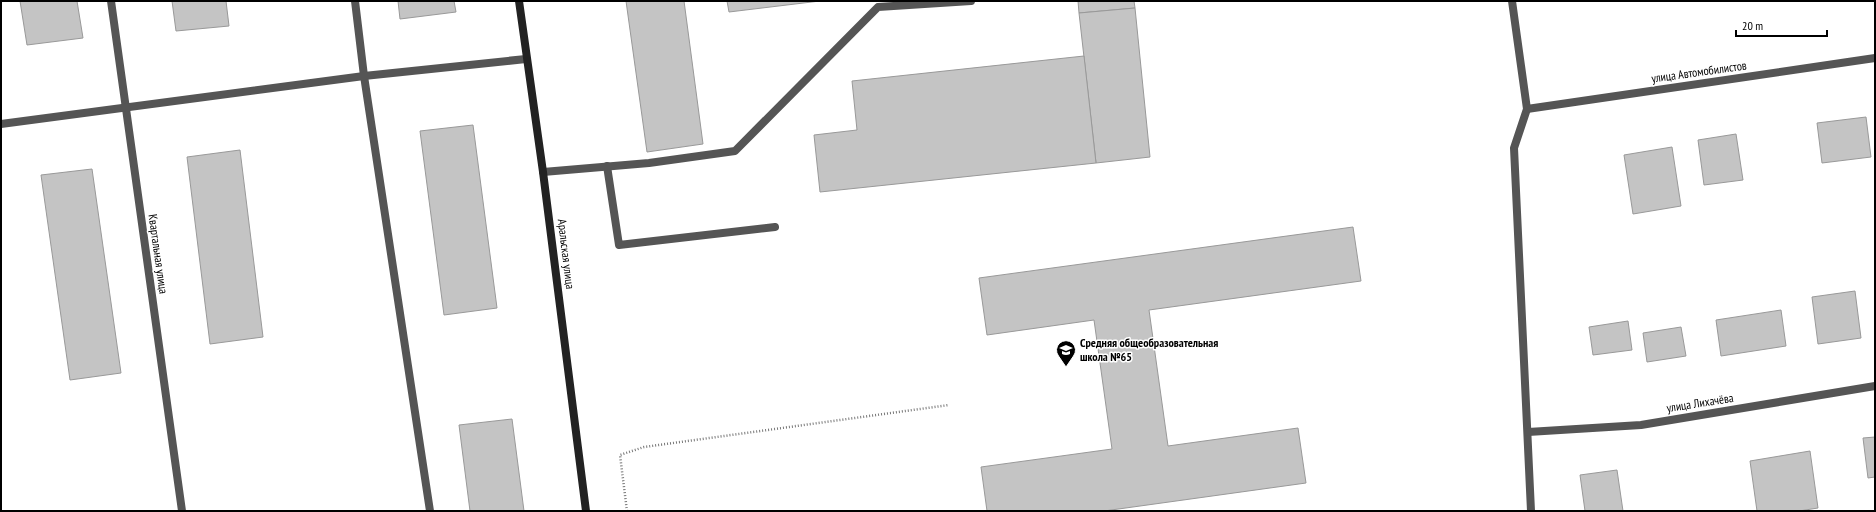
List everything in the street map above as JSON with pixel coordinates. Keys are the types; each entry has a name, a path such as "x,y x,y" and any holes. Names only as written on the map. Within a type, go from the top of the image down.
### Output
{"street":[{"name":"Квартальная улица","path":"111,1 182,511"},
{"path":"355,1 364,76 430,511"},
{"name":"Аральская улица","path":"519,1 543,172 586,511"},
{"path":"543,172 649,163 736,151 878,7 971,1"},
{"path":"1512,1 1527,109 1514,148 1531,511"},
{"name":"улица Автомобилистов","path":"1527,109 1875,58"},
{"path":"1,124 364,76 526,59"},
{"path":"607,166 619,245 775,228"},
{"name":"улица Лихачёва","path":"1528,432 1641,424 1875,386"}],"path":[{"path":"627,511 620,455 644,447 949,405"}],"building":[{"path":"20,1 77,1 83,38 27,45"},
{"path":"172,1 226,1 229,26 176,31"},
{"path":"398,1 454,1 456,12 400,19"},
{"path":"626,1 684,1 703,144 647,152"},
{"path":"727,1 820,1 729,12"},
{"path":"1078,1 1134,1 1135,8 1079,13"},
{"path":"1135,8 1150,157 1096,163 1079,13"},
{"path":"1084,56 1096,163 820,192 814,135 857,130 852,81"},
{"path":"1866,117 1871,157 1822,163 1817,123"},
{"path":"473,125 497,308 444,315 420,131"},
{"path":"1736,134 1743,180 1704,185 1698,140"},
{"path":"1672,147 1681,206 1633,214 1624,155"},
{"path":"240,150 263,337 210,344 187,157"},
{"path":"92,169 121,373 70,380 41,175"},
{"path":"1353,227 1361,281 1149,310 1168,446 1298,428 1306,483 1104,511 987,511 981,467 1112,449 1094,320 987,335 979,278"},
{"path":"1855,291 1861,338 1818,344 1812,297"},
{"path":"1781,310 1786,346 1721,356 1716,320"},
{"path":"1628,321 1632,350 1593,355 1589,327"},
{"path":"1681,327 1686,356 1647,362 1643,333"},
{"path":"512,419 524,511 470,511 459,425"},
{"path":"1875,437 1875,477 1868,478 1863,438"},
{"path":"1810,451 1818,508 1799,511 1757,511 1750,461"},
{"path":"1617,470 1623,511 1585,511 1580,475"}],"place":[{"name":"Средняя общеобразовательная школа №65","path":"1066,367"}]}
